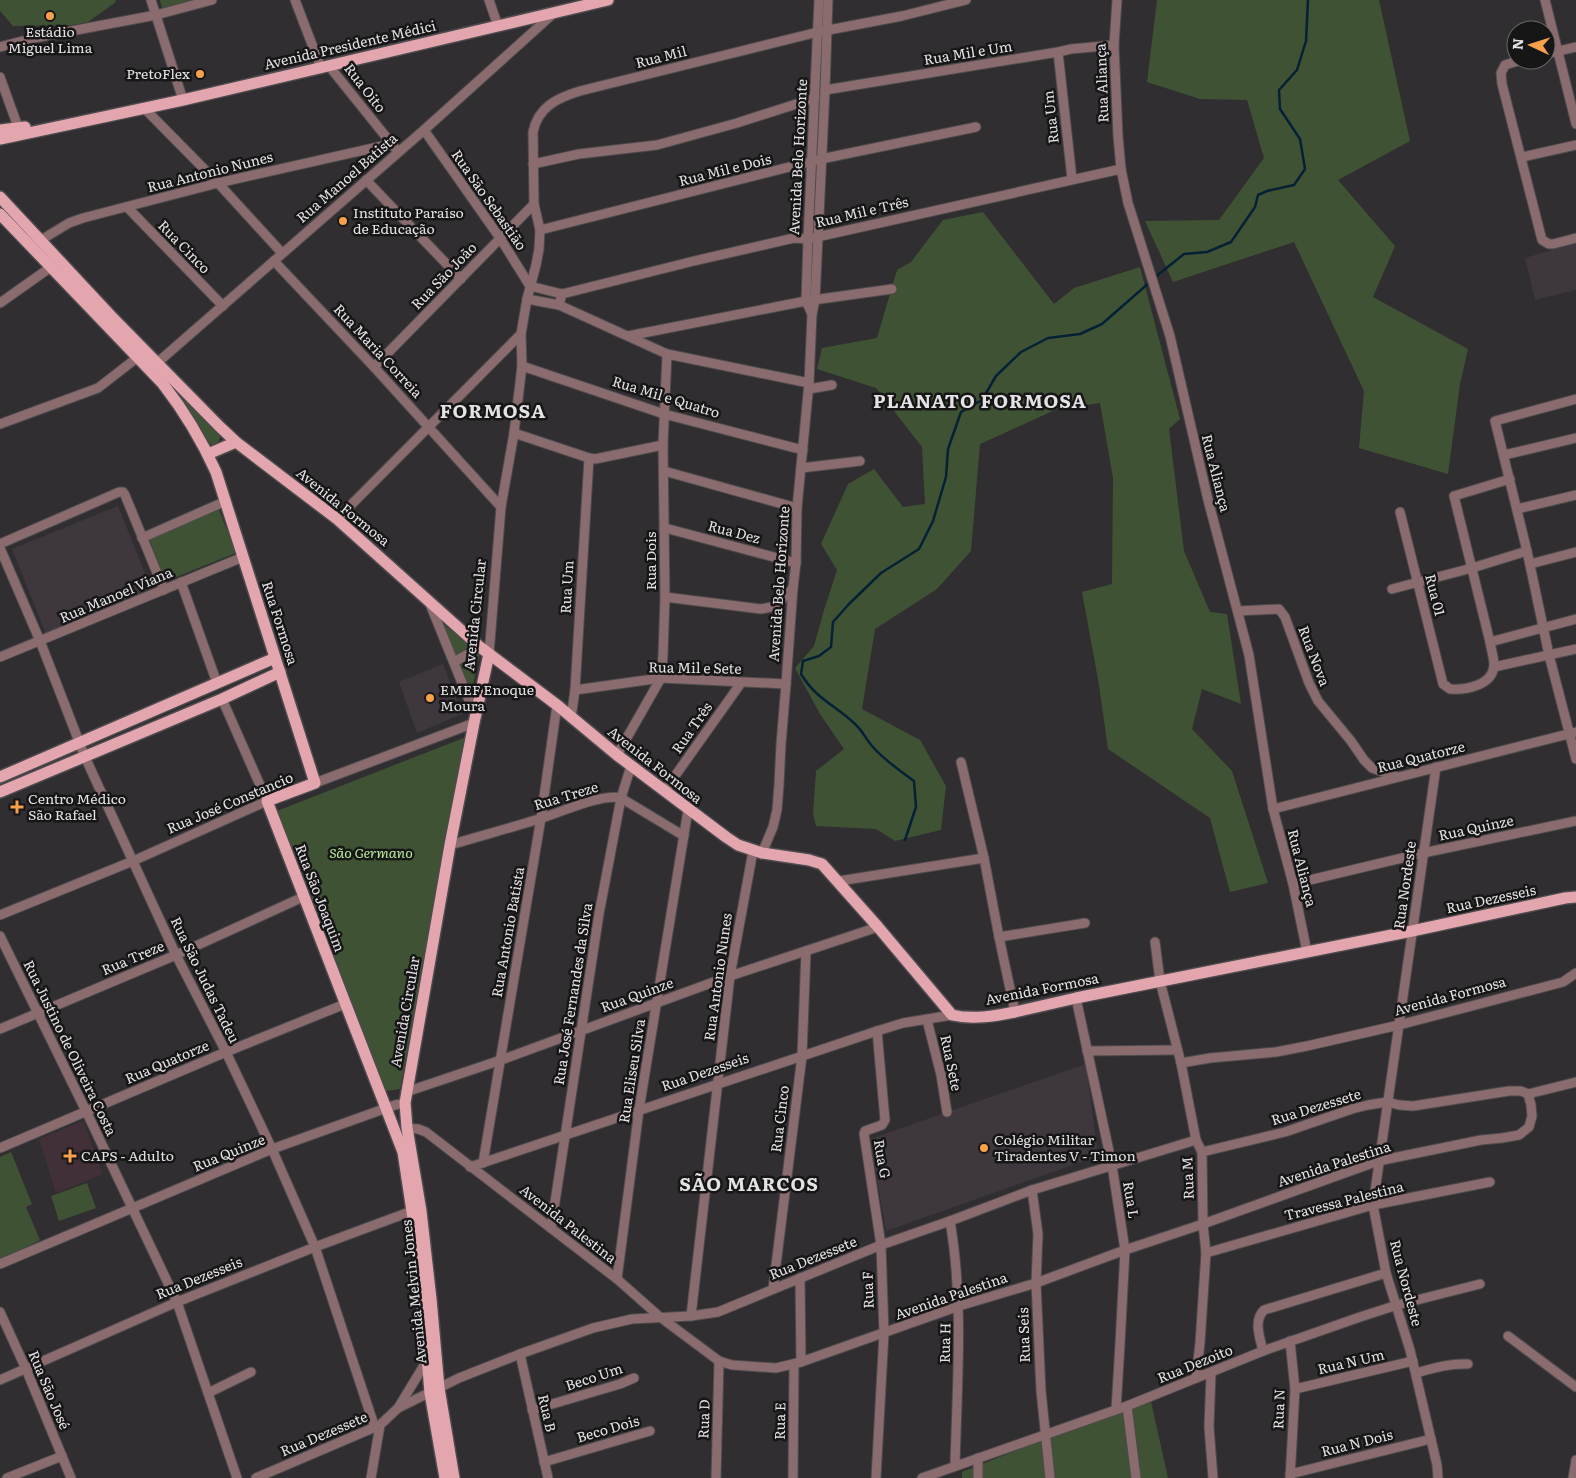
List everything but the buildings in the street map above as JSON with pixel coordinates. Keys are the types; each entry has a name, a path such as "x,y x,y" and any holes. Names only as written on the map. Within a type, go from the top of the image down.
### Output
{"main road":[{"name":"Avenida Presidente Médici","path":"0,139 183,100 325,67 554,13 572,5 608,0"},
{"name":"Avenida Presidente Médici","path":"0,130 99,117"},
{"name":"Avenida Formosa","path":"0,197 41,240 71,280 163,384 337,519 485,651 557,705 688,810 726,837 758,852 822,864 878,926 952,1016 968,1018 994,1016 1412,931"},
{"name":"Avenida Formosa","path":"0,214 51,267 71,280"},
{"name":"Avenida Formosa","path":"108,320 157,363 180,396 216,472"},
{"path":"208,454 236,442"},
{"name":"Rua Formosa","path":"216,472 315,783"},
{"name":"Avenida Circular","path":"405,1098 485,651"},
{"path":"0,777 275,658"},
{"path":"0,792 222,699 280,672"},
{"name":"Rua José Constancio","path":"267,801 315,783"},
{"name":"Rua São Joaquim","path":"267,801 387,1109"},
{"name":"Rua Dezesseis","path":"1412,931 1576,897"},
{"name":"Avenida Melvin Jones","path":"405,1098 407,1128 423,1231 431,1299 434,1390 445,1478"},
{"name":"Avenida Melvin Jones","path":"387,1109 403,1152 419,1258 426,1362 454,1478"}],"street":[{"path":"151,0 183,100"},
{"path":"0,47 34,38 156,15 212,0"},
{"name":"Rua Oito","path":"295,0 325,67 398,152"},
{"path":"489,0 498,26"},
{"name":"Avenida Belo Horizonte","path":"810,301 818,236 825,90 819,0"},
{"name":"Avenida Belo Horizonte","path":"758,852 772,827 777,810 779,786 780,744 796,563 797,508 809,386 812,314 808,239 815,98 822,31 828,0"},
{"name":"Rua Mil","path":"530,286 536,265 540,230 534,204 533,132 540,114 547,106 566,95 580,91 822,31 902,16 966,0"},
{"name":"Rua Aliança","path":"1117,0 1114,46 1121,169 1128,202 1170,336 1208,500 1249,655 1273,809 1293,884 1307,952"},
{"path":"1545,0 1557,51 1573,100 1576,124"},
{"name":"Rua Manoel Batista","path":"157,363 424,130 554,13"},
{"name":"Rua Mil e Um","path":"825,90 1058,52 1071,48 1114,46"},
{"path":"1557,51 1576,47"},
{"name":"Rua Um","path":"1058,52 1072,179"},
{"path":"1506,65 1501,72 1502,84 1542,240 1553,244 1576,238"},
{"path":"0,77 18,127"},
{"path":"533,164 579,154 657,145 737,123 815,98"},
{"path":"144,108 218,183 282,252"},
{"name":"Rua Mil e Dois","path":"540,230 821,159 976,127"},
{"name":"Rua São Sebastião","path":"424,130 500,238 530,286"},
{"name":"Rua Antonio Nunes","path":"41,240 69,223 127,207 218,183 392,144"},
{"path":"1522,157 1576,145"},
{"name":"Rua Mil e Três","path":"562,294 730,252 794,238 808,239 1121,169"},
{"path":"366,180 461,279"},
{"name":"Rua São João","path":"374,367 534,204"},
{"name":"Rua Cinco","path":"127,207 223,306"},
{"name":"Rua Maria Correia","path":"274,260 501,507"},
{"path":"0,303 51,267"},
{"path":"530,286 562,294 559,305"},
{"name":"Avenida Circular","path":"485,651 501,507 514,433 522,366 521,334 530,286"},
{"path":"628,336 810,301 892,289"},
{"path":"527,299 559,305 667,354 809,386 832,385"},
{"path":"337,519 521,334"},
{"name":"Rua Dois","path":"617,755 661,678 665,597 664,414 667,354"},
{"path":"0,424 98,388 138,358"},
{"name":"Rua Mil e Quatro","path":"522,366 664,414 803,450"},
{"path":"1576,399 1495,421 1527,551 1549,654 1573,733 1576,759"},
{"path":"514,433 595,459 664,445"},
{"path":"1504,455 1576,438"},
{"name":"Rua Um","path":"571,718 575,690 589,458"},
{"path":"801,468 860,461"},
{"path":"664,471 797,508"},
{"path":"1510,479 1454,496 1490,642 1494,667 1576,649"},
{"path":"0,544 119,492 123,492 126,495 164,590"},
{"path":"1517,510 1576,495"},
{"path":"142,538 226,502"},
{"name":"Rua 01","path":"1400,512 1443,684 1450,689 1472,688 1489,679 1494,667"},
{"name":"Rua Dez","path":"665,528 796,563"},
{"name":"Rua São Judas Tadeu","path":"0,548 40,641 86,757 176,955 226,1052 272,1149 315,1247 377,1427"},
{"path":"1392,589 1527,551"},
{"path":"1530,564 1576,552"},
{"name":"Rua Manoel Viana","path":"0,657 243,558"},
{"path":"182,582 217,683"},
{"path":"665,597 761,609 776,606 793,588"},
{"path":"430,603 454,662 474,719"},
{"name":"Rua Nova","path":"1238,611 1279,609 1285,617 1309,683 1318,701 1372,768 1398,777"},
{"path":"1490,642 1576,619"},
{"path":"454,662 485,651"},
{"name":"Rua Mil e Sete","path":"575,690 661,678 786,684"},
{"name":"Rua Três","path":"665,790 741,683"},
{"name":"Rua São Joaquim","path":"222,699 267,801"},
{"name":"Rua Antonio Batista","path":"483,1162 541,818 557,705"},
{"name":"Rua José Constancio","path":"315,783 474,719"},
{"name":"Rua Quatorze","path":"1273,809 1573,733"},
{"path":"960,762 984,858 1015,1012"},
{"name":"Rua José Fernandes da Silva","path":"551,1228 599,914 621,798 631,766"},
{"name":"Rua Nordeste","path":"1436,767 1372,1205 1386,1273 1416,1373 1438,1465 1438,1478"},
{"name":"Rua Treze","path":"450,844 541,818 600,798 621,798"},
{"path":"621,798 684,836"},
{"name":"Rua José Constancio","path":"0,915 133,861 267,801"},
{"name":"Rua Eliseu Silva","path":"617,1279 639,1110 688,810"},
{"name":"Rua Quinze","path":"1293,884 1423,853 1576,821"},
{"name":"Rua Antonio Nunes","path":"692,1316 730,976 758,852"},
{"path":"839,882 984,858"},
{"name":"Rua Treze","path":"0,1029 176,955 303,897"},
{"path":"999,937 1085,923"},
{"name":"Rua Quinze","path":"405,1098 658,1001 878,926"},
{"name":"Rua Justino de Oliveira Costa","path":"0,936 177,1302 237,1478"},
{"name":"Rua M","path":"1155,942 1160,981 1196,1140 1202,1152 1203,1224 1206,1253 1196,1378"},
{"name":"Rua Cinco","path":"773,1289 802,1056 806,951"},
{"name":"Avenida Formosa","path":"1180,1064 1210,1058 1276,1052 1399,1025 1563,982 1576,973"},
{"name":"Rua L","path":"1076,998 1112,1165 1124,1250 1116,1410"},
{"name":"Rua Quatorze","path":"0,1148 226,1052 345,1004"},
{"name":"Rua Dezesseis","path":"470,1166 902,1023 952,1016"},
{"name":"Rua Sete","path":"927,1020 941,1075 947,1112"},
{"name":"Rua G","path":"877,1031 885,1120 882,1125 869,1129 864,1134 881,1245"},
{"path":"1087,1051 1176,1050"},
{"name":"Rua Dezessete","path":"1202,1152 1285,1132 1352,1109 1387,1102 1413,1106 1509,1091 1521,1091 1528,1094 1576,1082"},
{"name":"Avenida Palestina","path":"407,1128 426,1132 617,1279 660,1317 719,1361 732,1365 776,1368 798,1363 959,1306 1036,1282 1378,1161 1480,1140 1520,1134 1529,1127 1532,1116 1528,1094"},
{"path":"387,1109 405,1098"},
{"name":"Rua Quinze","path":"0,1264 272,1149 387,1109"},
{"name":"Rua Dezessete","path":"256,1478 377,1427 398,1408 434,1390 520,1354 618,1321 692,1316 718,1312 881,1245 1032,1190 1196,1140"},
{"name":"Travessa Palestina","path":"1206,1253 1372,1205 1490,1182"},
{"name":"Rua Seis","path":"1032,1190 1038,1234 1036,1282 1039,1361 1050,1478"},
{"name":"Rua Dezesseis","path":"0,1380 177,1302 412,1211"},
{"name":"Rua H","path":"950,1221 956,1255 959,1306 956,1466"},
{"name":"Rua F","path":"881,1245 884,1333"},
{"path":"1263,1351 1258,1320 1264,1310 1386,1273"},
{"name":"Rua E","path":"793,1478 800,1278"},
{"name":"Rua Dezoito","path":"922,1478 1127,1406 1290,1341 1397,1305 1480,1284"},
{"name":"Rua São José","path":"0,1312 71,1478"},
{"path":"876,1478 884,1333"},
{"path":"1508,1336 1576,1387"},
{"name":"Rua N","path":"1290,1341 1294,1389 1290,1476"},
{"name":"Rua B","path":"520,1354 548,1478"},
{"name":"Rua D","path":"716,1478 719,1361"},
{"name":"Rua N Um","path":"1294,1389 1413,1361"},
{"name":"Rua Dezessete","path":"398,1408 426,1362"},
{"path":"1416,1373 1444,1365 1468,1364"},
{"path":"208,1393 251,1372"},
{"path":"1211,1373 1209,1427 1213,1478"},
{"name":"Beco Um","path":"532,1410 634,1378"},
{"path":"1127,1406 1136,1478"},
{"path":"371,1478 377,1427"},
{"name":"Beco Dois","path":"544,1462 650,1431"},
{"name":"Rua N Dois","path":"1290,1476 1431,1439"},
{"path":"7,1478 62,1456"},
{"path":"978,1458 978,1478"},
{"path":"1572,1478 1576,1460"}],"shaded area":[{"path":"1576,243 1576,290 1535,300 1525,258"},
{"path":"118,506 152,591 46,634 12,549"},
{"name":"EMEF Enoque Moura","path":"443,664 462,714 417,733 399,682"},
{"name":"Colégio Militar Tiradentes V - Timon","path":"1086,1064 1098,1156 886,1231 870,1139"},
{"name":"CAPS - Adulto","path":"83,1121 103,1174 56,1193 39,1139"}],"green space":[{"name":"Estádio Miguel Lima","path":"0,0 115,0 116,2 88,22 72,25 13,26 0,11"},
{"path":"160,0 193,0 162,8"},
{"path":"1157,0 1379,0 1410,141 1338,180 1395,246 1373,297 1468,349 1460,384 1448,474 1359,448 1364,391 1294,242 1173,282 1145,221 1219,220 1264,158 1247,100 1200,99 1147,82"},
{"path":"983,212 1054,304 1074,288 1140,267 1180,419 1169,429 1184,551 1210,612 1227,614 1241,704 1202,689 1192,729 1232,771 1268,883 1230,892 1210,818 1108,749 1099,685 1082,592 1112,584 1113,478 1100,403 1057,409 980,444 971,551 937,589 875,629 862,709 920,740 946,786 941,830 895,841 876,829 816,826 813,814 816,771 844,749 820,714 795,668 814,646 837,570 821,544 848,484 874,469 903,507 925,504 922,447 876,388 817,369 822,348 877,338 897,270 911,262 943,220"},
{"path":"184,398 220,434 219,440 216,443 212,445 206,443 182,401"},
{"path":"219,510 236,553 166,581 149,539"},
{"path":"443,624 480,653 471,695"},
{"name":"São Germano","path":"466,737 400,1089 386,1091 277,811"},
{"path":"11,1152 32,1204 26,1207 40,1240 0,1261 0,1157"},
{"path":"87,1183 96,1208 59,1221 51,1196"},
{"path":"1150,1397 1168,1478 962,1478 962,1472"}],"waterway":[{"path":"1154,278 1184,254 1207,252 1231,242 1255,207 1258,195 1294,185 1305,169 1300,139 1280,109 1279,90 1297,70 1306,41 1308,0"},
{"path":"905,840 916,807 914,781 882,756 848,717 813,690 801,674 803,661 819,656 831,647 833,622 849,604 881,573 919,549 933,521 946,477 948,449 961,412 982,400 996,376 1021,352 1048,338 1080,334 1102,324 1150,282"}],"place":[{"name":"Estádio Miguel Lima","path":"50,16"},
{"name":"PretoFlex","path":"200,74"},
{"name":"Instituto Paraíso de Educação","path":"343,221"},
{"name":"EMEF Enoque Moura","path":"430,698"},
{"name":"Centro Médico São Rafael","path":"17,807"},
{"name":"Colégio Militar Tiradentes V - Timon","path":"984,1148"},
{"name":"CAPS - Adulto","path":"70,1156"}],"district":[{"name":"PLANATO FORMOSA","path":"980,401"},
{"name":"FORMOSA","path":"493,411"},
{"name":"SÃO MARCOS","path":"749,1184"}]}
